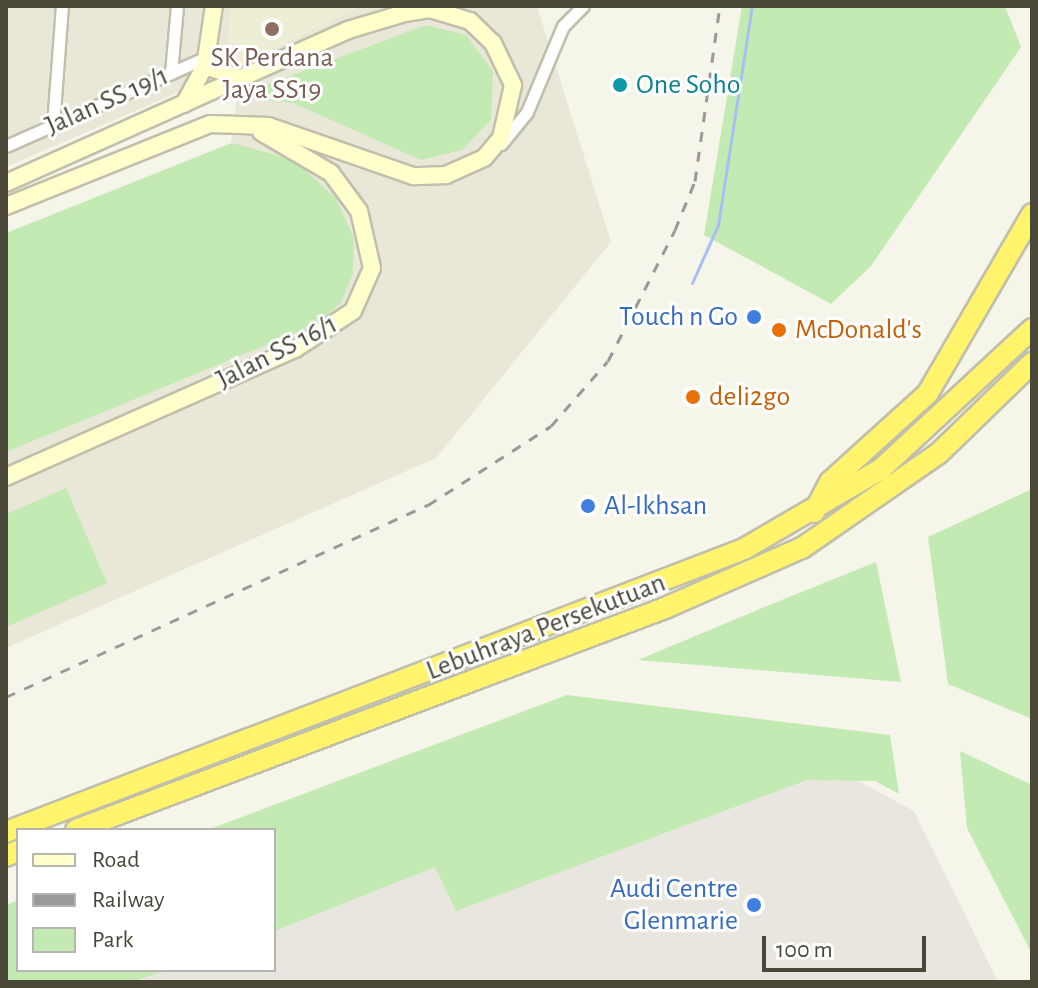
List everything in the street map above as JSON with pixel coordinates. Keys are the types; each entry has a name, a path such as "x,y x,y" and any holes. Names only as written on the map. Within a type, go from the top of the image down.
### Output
{"highway":[{"path":"814,512 830,482 928,393 1032,214"},
{"name":"Lebuhraya Persekutuan","path":"7,831 641,592 814,512 927,432 1032,329"},
{"name":"Lebuhraya Persekutuan","path":"81,828 665,608 802,548 938,454 1032,363"}],"main road":[{"name":"Jalan SS 19/1","path":"183,106 206,61 214,6"},
{"path":"6,183 348,30 430,9 479,28 513,85 507,126 490,151 446,175 413,176 298,134 238,122 185,132 6,206"},
{"path":"206,61 243,79"},
{"name":"Jalan SS 16/1","path":"6,477 295,349 353,311 366,291 372,250 348,193 312,158 238,122"}],"street":[{"path":"53,125 62,6"},
{"path":"171,73 177,6"},
{"path":"348,30 402,6"},
{"path":"490,151 517,129 563,26 583,6"},
{"name":"Jalan SS 19/1","path":"6,146 171,73 206,61"}],"shaded area":[{"path":"6,6 537,6 611,242 436,458 6,648 6,233 231,143 241,65 6,167"},
{"name":"SK Perdana Jaya SS19","path":"231,6 362,6 241,64 227,52"},
{"path":"838,770 914,811 998,982 6,982 16,972 276,972 276,840"}],"green space":[{"path":"742,6 1005,6 1021,47 871,266 831,304 704,235"},
{"path":"426,25 466,35 493,71 491,120 462,150 421,160 293,103 234,97"},
{"path":"232,143 294,160 336,198 354,238 353,274 341,302 320,323 6,452 6,233"},
{"path":"66,488 107,583 6,627 6,514"},
{"path":"1032,489 1032,719 948,684 928,537"},
{"path":"876,562 901,682 638,660 784,599"},
{"path":"567,695 890,735 899,794 875,781 807,780 456,911 435,867 276,930 276,828 212,828"},
{"path":"960,751 1032,785 1032,954 967,828"},
{"path":"16,901 16,972 162,972 130,982 6,982 6,905"}],"waterway":[{"path":"692,283 718,225 752,6"}],"railway":[{"path":"6,697 428,505 551,426 608,361 675,230 695,181 720,6"}],"place":[{"name":"SK Perdana Jaya SS19","path":"272,29"},
{"name":"One Soho","path":"620,85"},
{"name":"Touch n Go","path":"754,317"},
{"name":"McDonald's","path":"779,330"},
{"name":"deli2go","path":"693,397"},
{"name":"Al-Ikhsan","path":"588,506"},
{"name":"Audi Centre Glenmarie","path":"754,905"}]}
